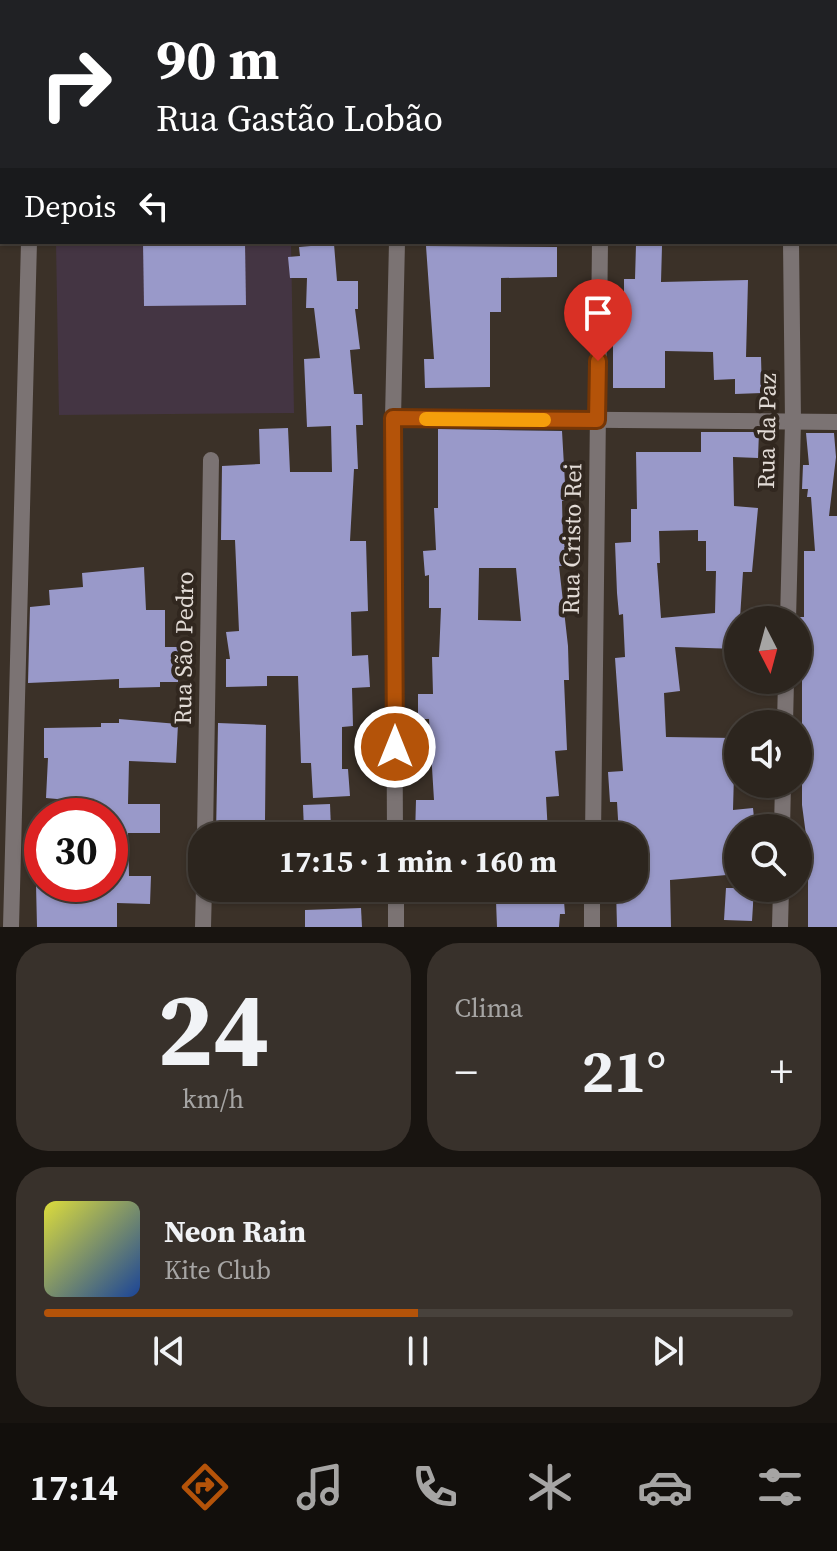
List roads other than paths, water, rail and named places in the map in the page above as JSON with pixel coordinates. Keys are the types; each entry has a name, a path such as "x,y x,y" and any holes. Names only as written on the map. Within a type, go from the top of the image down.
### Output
{"street":[{"path":"11,927 29,244"},
{"path":"395,822 393,418 397,244"},
{"name":"Rua Cristo Rei","path":"593,822 600,244"},
{"name":"Rua da Paz","path":"788,606 793,422 791,244"},
{"path":"393,418 837,422"},
{"name":"Rua São Pedro","path":"205,822 211,460"},
{"path":"203,927 204,902"},
{"path":"396,902 396,927"},
{"path":"592,902 592,927"},
{"path":"780,927 781,902"}]}
